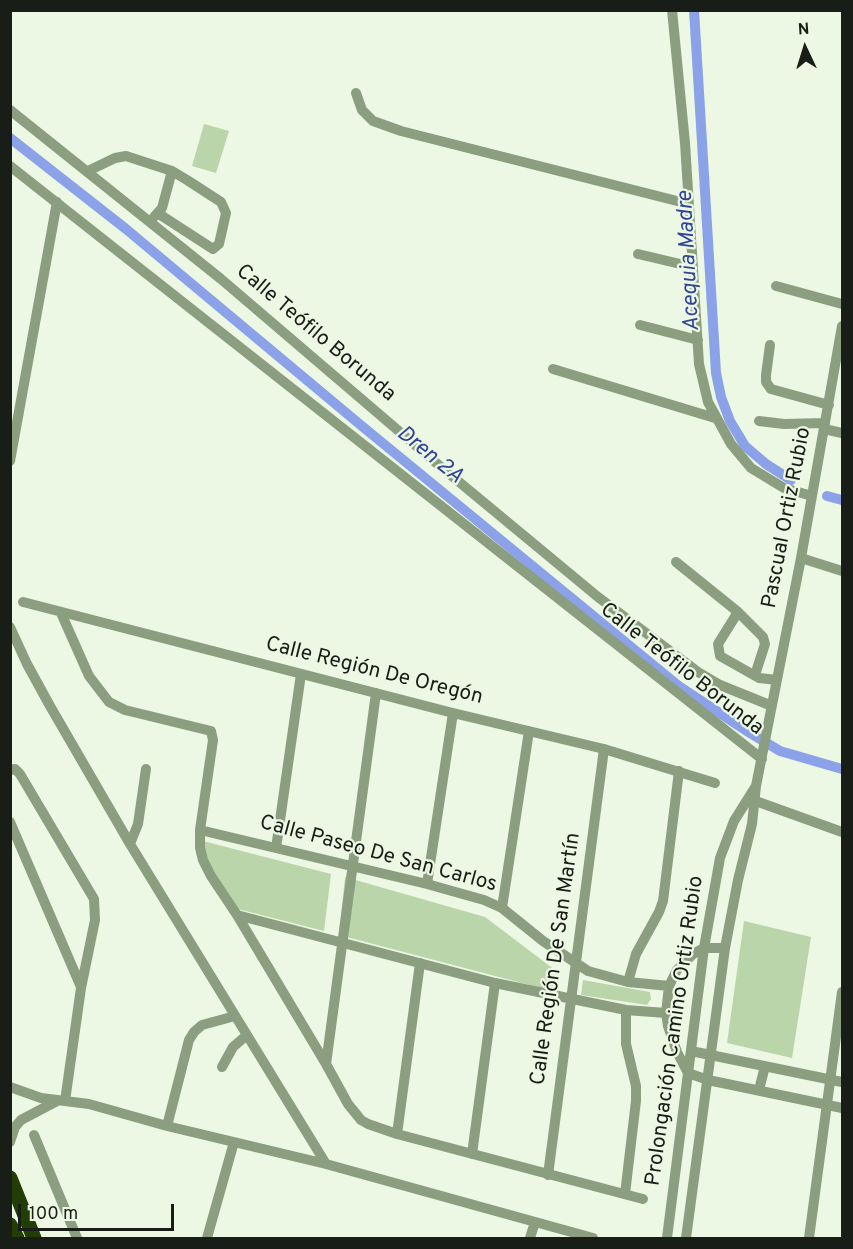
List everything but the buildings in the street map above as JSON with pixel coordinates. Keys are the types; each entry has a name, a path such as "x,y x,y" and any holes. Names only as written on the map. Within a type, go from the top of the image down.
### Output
{"highway":[{"path":"11,1178 34,1239"},
{"path":"10,1225 17,1239"}],"street":[{"path":"672,10 685,142 703,385 715,418 731,444 751,468 784,488 812,496"},
{"path":"356,93 366,116 373,121 401,131 689,204"},
{"name":"Calle Teófilo Borunda","path":"10,110 221,279 444,470 598,597 698,672 771,712"},
{"path":"88,171 121,156 172,171 202,189 225,207 226,213 217,247 213,249 159,214"},
{"name":"Calle Teófilo Borunda","path":"10,166 762,759"},
{"path":"149,221 159,214 166,199 172,171"},
{"path":"10,461 57,202"},
{"path":"638,254 693,267"},
{"path":"776,286 843,304"},
{"path":"640,325 698,340"},
{"name":"Pascual Ortiz Rubio","path":"752,799 765,746 829,405 838,375 843,326"},
{"path":"770,345 766,382 771,389 829,405"},
{"path":"553,369 715,418"},
{"path":"759,421 825,426 843,434"},
{"path":"801,558 843,571"},
{"path":"676,562 738,612 765,640 754,675"},
{"name":"Calle Región De Oregón","path":"23,602 453,713 604,749 714,783"},
{"path":"738,612 718,644 717,651 720,656 754,675 777,680"},
{"path":"61,613 89,676 109,702 125,710 211,731 213,740 200,830 203,860 348,1104 361,1120 397,1134 643,1199"},
{"path":"10,627 50,706 130,844 326,1164"},
{"path":"276,848 301,674"},
{"path":"326,1064 376,693"},
{"path":"427,884 453,713"},
{"path":"502,908 529,731"},
{"name":"Calle Región De San Martín","path":"548,1175 604,749"},
{"path":"10,770 15,769 21,774 94,899 95,920 61,1101"},
{"path":"130,844 138,824 146,769"},
{"path":"628,982 636,954 663,901 679,771"},
{"path":"752,799 843,832"},
{"name":"Prolongación Camino Ortiz Rubio","path":"686,1239 725,948 752,799"},
{"name":"Prolongación Camino Ortiz Rubio","path":"667,1239 704,948 720,858 734,821 752,799"},
{"path":"10,822 81,988"},
{"name":"Calle Paseo De San Carlos","path":"200,830 427,884 484,900 502,908 576,964 596,974 628,982 669,986"},
{"path":"237,915 571,1000 626,1010 666,1013"},
{"path":"725,948 704,948 684,962 669,986 666,1013 672,1040 688,1073 708,1080 843,1108"},
{"path":"397,1134 420,963"},
{"path":"472,1154 495,982"},
{"path":"809,1239 843,992"},
{"path":"625,1194 636,1101 636,1086 626,1038 626,1010"},
{"path":"167,1126 189,1040 194,1032 202,1025 236,1016"},
{"path":"222,1067 232,1047 247,1035"},
{"path":"691,1052 843,1082"},
{"path":"759,1090 765,1066"},
{"path":"10,1087 41,1098 89,1104 234,1143 326,1164 593,1239"},
{"path":"10,1142 15,1127 21,1120 61,1101"},
{"path":"34,1135 77,1239"},
{"path":"207,1239 234,1143"},
{"path":"10,1169 11,1178"},
{"path":"530,1239 535,1222"}],"green space":[{"path":"204,124 229,131 216,173 192,166"},
{"path":"199,840 331,874 324,931 230,907"},
{"path":"345,877 485,917 555,970 552,991 339,935"},
{"path":"744,921 811,937 792,1058 727,1043"},
{"path":"583,980 650,992 651,999 647,1005 581,995"}],"waterway":[{"name":"Acequia Madre","path":"694,10 716,373 721,397 730,421 745,446 766,464 791,480"},
{"name":"Dren 2A","path":"10,138 126,229 680,687 780,751 842,769"},
{"path":"827,496 842,500"}]}
